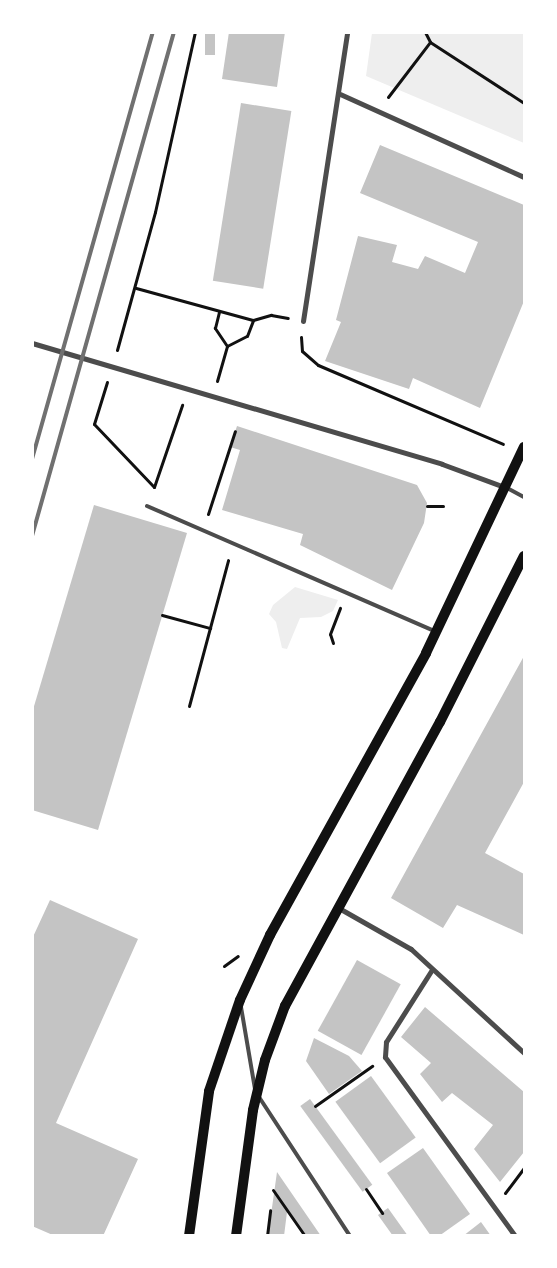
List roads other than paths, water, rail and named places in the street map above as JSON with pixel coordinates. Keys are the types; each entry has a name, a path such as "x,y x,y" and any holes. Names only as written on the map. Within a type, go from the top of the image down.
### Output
{"main road":[{"path":"189,1236 209,1091 240,1000 270,935 436,632 507,488 523,450"},
{"path":"236,1236 257,1094 285,1006 336,907 440,722 524,556"}],"street":[{"path":"303,322 340,94 347,32"},
{"path":"340,94 524,177"},
{"path":"32,343 442,464 507,488"},
{"path":"336,907 411,950 524,1053"},
{"path":"431,970 386,1042 385,1056 515,1236"}],"lane":[{"path":"507,488 524,497"},
{"path":"147,506 203,528 436,632"},
{"path":"240,1000 257,1094 350,1236"}],"railway":[{"path":"32,459 153,32"},
{"path":"32,536 174,32"}]}
